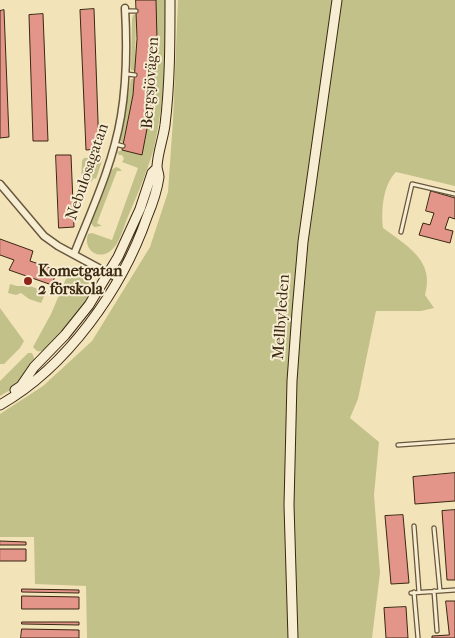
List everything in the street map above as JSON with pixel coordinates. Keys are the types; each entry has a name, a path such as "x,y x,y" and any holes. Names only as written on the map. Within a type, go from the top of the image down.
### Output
{"street":[{"name":"Bergsjövägen","path":"0,405 35,381 67,350 97,314 119,279 142,232 159,176 157,168 165,128 170,75 170,0"},
{"name":"Mellbyleden","path":"293,638 289,506 291,406 296,322 303,242 337,0"},
{"name":"Nebulosagatan","path":"74,254 96,199 115,144 121,118 126,74 125,10"},
{"name":"Bergsjövägen","path":"0,399 21,386 34,368 79,319 108,274 126,241 140,209 152,173 157,168"},
{"path":"0,184 44,236 119,279"}],"lane":[{"path":"125,10 136,11"},
{"path":"126,74 135,75"},
{"path":"115,144 123,146"},
{"path":"401,232 412,184 455,194"},
{"path":"398,445 455,441"},
{"path":"414,526 419,592"},
{"path":"434,528 440,591"},
{"path":"418,638 412,593 455,590"},
{"path":"434,591 437,632"}],"shaded area":[{"path":"156,0 165,0 166,37 163,93 154,148 142,184 118,242 109,252 100,255 95,254 87,244 88,234 92,233 112,240 138,168 122,162 124,159 122,155 119,155 117,152 122,150 142,154 153,97 157,39"},
{"path":"178,0 455,0 455,186 396,172 388,184 382,213 383,228 417,255 422,263 426,272 425,295 434,308 421,311 376,311 358,399 350,418 379,442 374,495 380,573 372,638 87,638 86,586 35,584 34,537 0,537 0,414 43,386 92,341 150,247 168,192"},
{"path":"136,14 135,71 131,70 132,19 133,15"},
{"path":"131,79 134,79 133,95 123,143 120,140"},
{"path":"84,158 103,158 96,179 94,178 91,182 81,183 82,161"},
{"path":"116,167 122,171 117,171 97,223 102,226 94,227 91,223 110,171"},
{"path":"71,267 80,269 89,277 92,282 90,295 79,312 55,340 43,351 37,351 33,347 51,314"},
{"path":"10,284 30,286 46,292 41,303 29,299 21,293 16,295 8,293"},
{"path":"0,308 24,341 20,348 4,364 0,364"},
{"path":"28,353 32,353 35,360 17,386 0,396 0,381"}],"building":[{"path":"136,0 156,0 157,39 153,97 142,155 122,150 133,95 137,39"},
{"path":"94,9 99,149 86,150 80,10"},
{"path":"4,10 9,137 0,138 0,11"},
{"path":"43,14 48,141 33,141 29,15"},
{"path":"56,155 71,155 74,227 59,228"},
{"path":"431,191 455,198 455,219 449,217 445,229 453,231 450,243 419,235 423,223 430,225 434,213 426,211"},
{"path":"0,239 33,251 30,261 57,270 52,285 9,270 14,260 0,255"},
{"path":"455,473 455,501 415,504 413,477"},
{"path":"455,510 455,580 447,580 442,511"},
{"path":"403,515 409,583 391,584 385,516"},
{"path":"0,541 26,542 26,545 0,545"},
{"path":"0,549 26,549 26,561 0,561"},
{"path":"22,589 79,590 79,593 22,592"},
{"path":"22,596 79,597 79,609 22,609"},
{"path":"446,601 455,601 455,638 432,638 432,636 449,635"},
{"path":"406,607 408,638 386,638 384,608"},
{"path":"22,622 79,622 79,625 22,624"},
{"path":"22,629 79,630 79,638 21,638"}],"place":[{"name":"Kometgatan 2 förskola","path":"28,281"}]}
